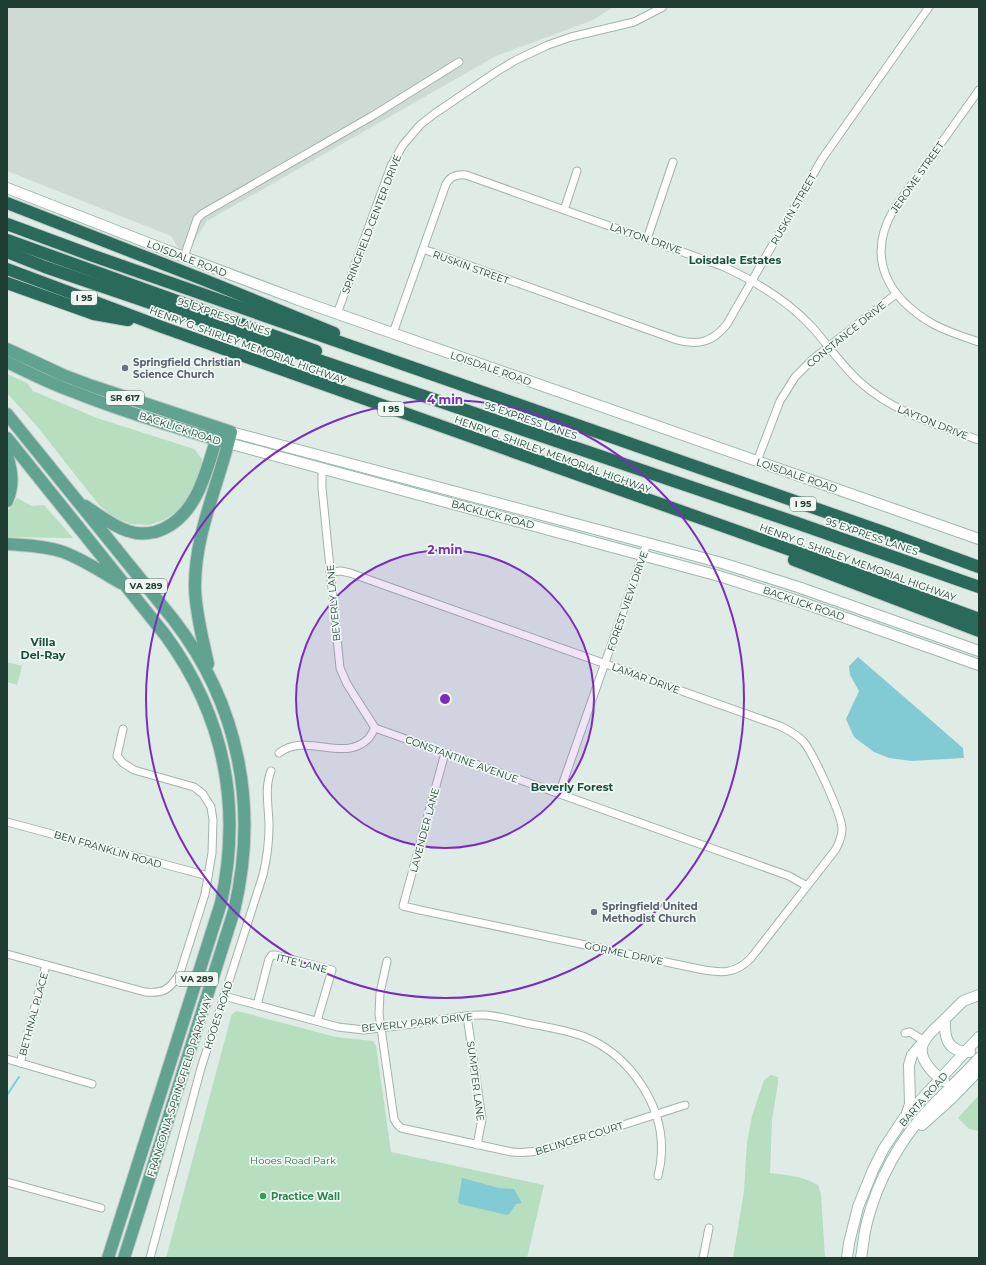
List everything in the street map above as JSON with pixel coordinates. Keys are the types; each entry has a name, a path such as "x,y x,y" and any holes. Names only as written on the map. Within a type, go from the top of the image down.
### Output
{"highway":[{"path":"7,203 319,326 378,355"},
{"name":"I 95","path":"7,224 96,257 875,529 979,567"},
{"path":"7,240 288,340 352,365 398,387"},
{"name":"95 EXPRESS LANES","path":"7,252 52,270 895,556 979,588"},
{"name":"HENRY G. SHIRLEY MEMORIAL HIGHWAY","path":"7,269 162,327 979,619"},
{"path":"7,283 94,314 162,327"},
{"path":"658,504 729,537 979,631"}],"main road":[{"name":"LOISDALE ROAD","path":"7,186 184,257 337,314 979,539"},
{"name":"BACKLICK ROAD","path":"7,349 58,373 90,392"},
{"name":"BACKLICK ROAD","path":"7,362 62,387 90,392 322,469 644,555 758,588 979,665"},
{"name":"FRANCONIA-SPRINGFIELD PARKWAY","path":"7,414 180,628 199,657 210,677 230,725 242,781 245,827 244,856 232,922 124,1258"},
{"name":"BACKLICK ROAD","path":"223,436 722,563 767,576 979,651"},
{"path":"76,500 117,526 128,531 146,533 162,530 180,518 191,504 223,436"},
{"path":"210,677 197,608 195,588 196,568 204,524 224,460 223,436"},
{"name":"FRANCONIA-SPRINGFIELD PARKWAY","path":"7,438 173,645 191,674 206,704 217,736 225,769 229,803 230,836 227,870 218,914 108,1258"},
{"path":"7,455 12,480 11,489 7,500"},
{"path":"7,544 39,546 61,551 79,559 128,588"},
{"path":"907,1114 910,1104 909,1065 912,1055 924,1040 963,1001 979,995"},
{"path":"945,1019 945,1033 948,1043 954,1048 965,1052 979,1052"},
{"name":"BARTA ROAD","path":"847,1258 849,1243 858,1207 872,1170 884,1148 907,1114 979,1037"},
{"path":"924,1040 922,1051 923,1058 928,1067 948,1083 954,1083"},
{"name":"BARTA ROAD","path":"860,1258 867,1222 880,1183 895,1155 929,1109 979,1058"},
{"path":"908,1136 951,1099 979,1070"}],"street":[{"name":"SPRINGFIELD CENTER DRIVE","path":"337,314 391,166 403,144 420,125 496,72 527,54 571,37 634,22 663,7"},
{"name":"RUSKIN STREET","path":"423,250 670,337 690,343 708,341 722,331 822,159 929,7"},
{"path":"184,257 198,219 202,214 374,114 459,62"},
{"name":"JEROME STREET","path":"979,90 894,209 886,225 881,245 883,264 887,277 896,294 921,316 934,324 955,334 979,342"},
{"path":"647,239 673,162"},
{"path":"564,210 576,171"},
{"name":"LAYTON DRIVE","path":"393,333 446,184 450,178 457,175 466,175 722,266 752,281 773,293 791,307 811,326 855,377 878,396 897,408 925,421 979,440"},
{"name":"CONSTANCE DRIVE","path":"757,461 775,413 786,390 795,378 805,367 829,347 896,294"},
{"name":"BEVERLY LANE","path":"322,469 322,488 340,668 347,684 375,728"},
{"name":"FOREST VIEW DRIVE","path":"559,794 606,664 647,543"},
{"name":"LAMAR DRIVE","path":"330,572 341,571 350,573 780,726 794,733 804,742 816,762 839,817 842,829 840,840 836,849 807,886"},
{"path":"279,753 288,747 301,744 332,749 355,746 368,739 375,728"},
{"name":"CONSTANTINE AVENUE","path":"375,728 789,876 807,886"},
{"name":"BETHNAL PLACE","path":"7,954 144,992 161,992 170,987 176,980 183,966 202,907 212,853 213,820 211,807 203,794 194,787 134,770 123,763 117,756 123,729"},
{"name":"LAVENDER LANE","path":"404,906 445,753"},
{"name":"HOOES ROAD","path":"150,1258 190,1106 266,861 269,824 267,783 271,771"},
{"name":"BEN FRANKLIN ROAD","path":"7,822 208,876"},
{"name":"GORMEL DRIVE","path":"404,906 684,966 722,972 735,969 746,963 807,886"},
{"name":"ITTE LANE","path":"257,1005 269,959 272,955 332,970 317,1021"},
{"path":"381,1028 379,1014 380,993 387,961"},
{"name":"BETHNAL PLACE","path":"20,1063 46,965"},
{"name":"BEVERLY PARK DRIVE","path":"224,996 338,1027 352,1029 381,1028 467,1016 491,1016 556,1029 586,1038 601,1046 625,1064 645,1090 659,1128 662,1148 658,1176"},
{"name":"SUMPTER LANE","path":"467,1016 482,1119 477,1145"},
{"name":"BELINGER COURT","path":"381,1028 394,1118 396,1124 401,1128 523,1154 535,1152 685,1106"},
{"path":"905,1033 910,1032 924,1040"},
{"path":"7,1059 92,1084"},
{"path":"7,1182 101,1208"},
{"path":"703,1258 709,1228"}],"shaded area":[{"path":"7,7 613,7 593,20 496,56 207,221 184,257 171,236 7,171"}],"green space":[{"path":"7,374 27,383 33,391 97,418 194,449 202,459 202,469 189,495 178,511 164,520 149,525 131,524 113,517 99,505 36,425 7,393"},
{"path":"17,498 32,506 44,505 73,538 7,537 7,512"},
{"path":"7,662 22,666 17,685 7,682"},
{"name":"Hooes Road Park","path":"237,1011 336,1037 373,1041 376,1046 391,1152 544,1185 527,1258 166,1258 231,1017 232,1014"},
{"path":"771,1075 778,1077 778,1083 772,1120 770,1173 800,1178 818,1185 821,1194 825,1258 733,1258 744,1191 747,1143 752,1116 764,1080"},
{"path":"979,1095 979,1131 969,1129 958,1118"}],"water":[{"path":"858,657 963,748 964,758 912,761 889,758 874,752 854,737 846,719 859,691 850,675 849,666"},
{"path":"462,1178 499,1188 514,1189 522,1203 516,1204 507,1215 460,1204 458,1202"}],"waterway":[{"path":"7,1095 19,1077"}],"place":[{"name":"Springfield Christian Science Church","path":"125,368"},
{"name":"Springfield United Methodist Church","path":"594,912"},
{"name":"Practice Wall","path":"263,1196"}],"district":[{"name":"Loisdale Estates","path":"735,260"},
{"name":"Villa Del-Ray","path":"43,648"},
{"name":"Beverly Forest","path":"572,787"}]}
